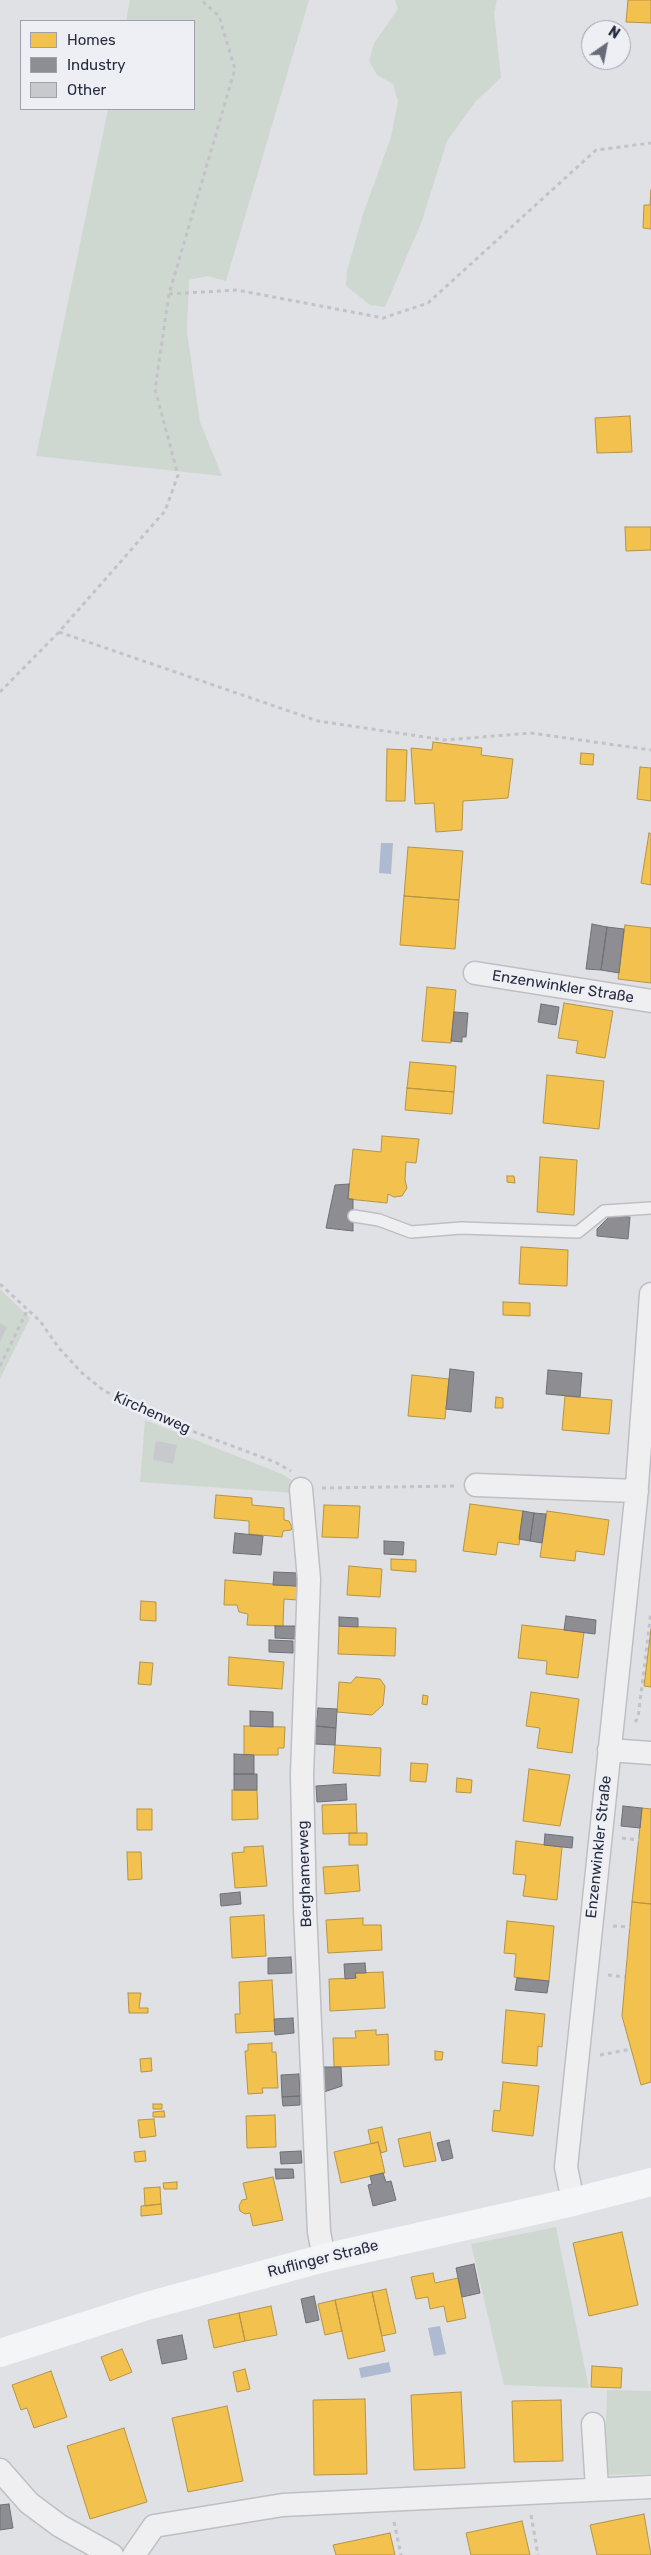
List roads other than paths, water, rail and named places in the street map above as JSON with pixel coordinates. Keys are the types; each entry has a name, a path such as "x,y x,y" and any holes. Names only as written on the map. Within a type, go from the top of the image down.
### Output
{"street":[{"name":"Enzenwinkler Straße","path":"475,973 651,1001"},
{"name":"Enzenwinkler Straße","path":"573,2202 566,2167 637,1491 651,1294"},
{"path":"476,1485 637,1491"},
{"name":"Berghamerweg","path":"301,1489 309,1579 302,1775 305,1902 319,2232 324,2258"},
{"path":"609,1750 651,1754"},
{"name":"Ruflinger Straße","path":"0,2353 147,2306 324,2258 573,2202 651,2182"},
{"path":"593,2424 597,2489"},
{"path":"0,2470 29,2503 60,2526 112,2555"},
{"path":"134,2555 154,2526 283,2505 651,2487"}],"lane":[{"path":"354,1216 379,1220 411,1232 461,1228 578,1232 604,1211 651,1208"}],"water":[{"path":"381,843 393,843 391,874 379,873"},
{"path":"440,2326 446,2354 434,2356 428,2328"},
{"path":"389,2362 391,2372 361,2378 359,2368"}]}
